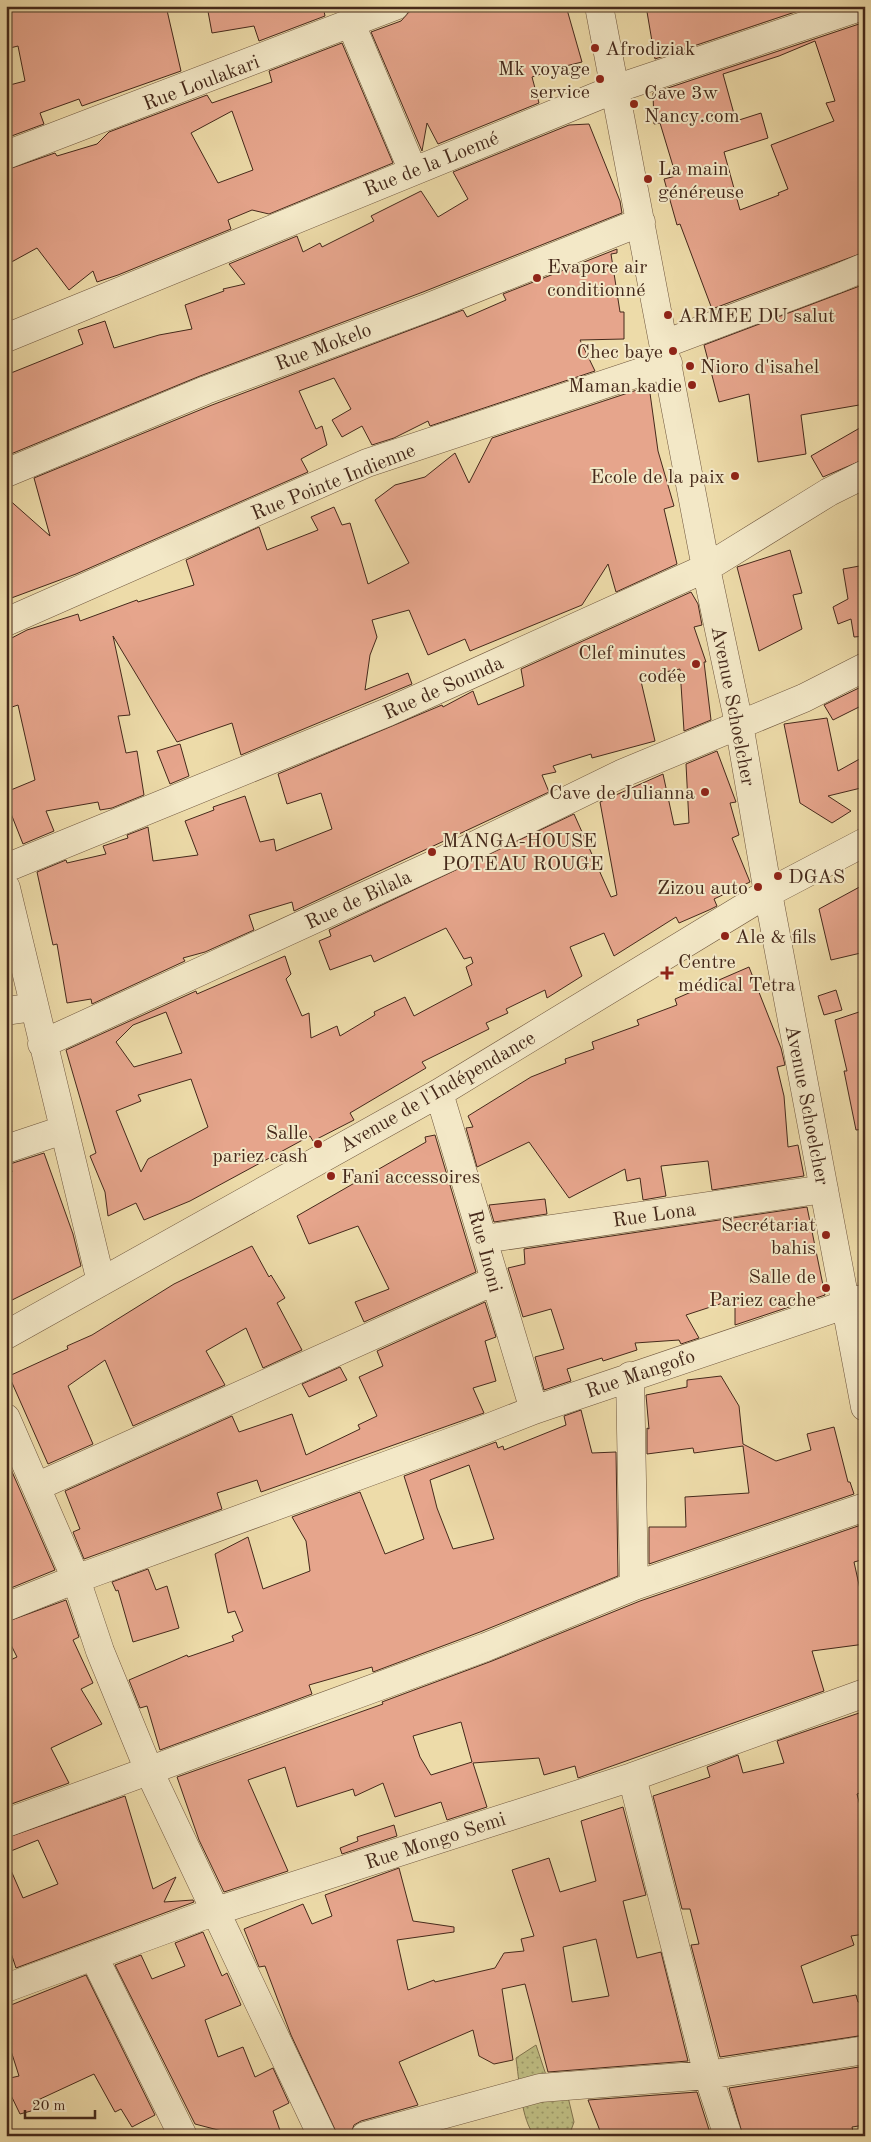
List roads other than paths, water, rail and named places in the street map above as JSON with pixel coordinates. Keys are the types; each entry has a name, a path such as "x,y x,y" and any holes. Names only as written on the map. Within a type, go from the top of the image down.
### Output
{"street":[{"name":"Rue Loulakari","path":"6,155 395,6"},
{"name":"Avenue Schoelcher","path":"599,6 706,568 739,724 768,893 824,1189 855,1301 865,1407"},
{"name":"Rue de la Loemé","path":"6,338 615,89 863,6"},
{"path":"351,24 413,171"},
{"name":"Rue Mokelo","path":"6,473 206,390 428,307 641,222"},
{"name":"Rue Pointe Indienne","path":"6,622 367,463 666,353 865,266"},
{"name":"Rue de Sounda","path":"6,868 388,712 706,568 829,492 865,474"},
{"name":"Rue de Bilala","path":"42,1044 463,851 621,774 804,698 865,667"},
{"name":"Avenue de l'Indépendance","path":"6,1335 438,1093 768,893 865,842"},
{"path":"6,888 42,1044 101,1282"},
{"path":"6,1011 34,1007"},
{"name":"Rue Inoni","path":"438,1093 484,1239 494,1281 534,1410"},
{"path":"6,1149 63,1130"},
{"name":"Rue Lona","path":"484,1239 824,1189"},
{"path":"36,1487 494,1281"},
{"name":"Rue Mangofo","path":"6,1607 76,1579 534,1410 855,1301"},
{"path":"630,1376 634,1586"},
{"path":"6,1418 76,1579 100,1650 150,1772 216,1911 280,2053 322,2136"},
{"path":"6,1824 486,1647 634,1586 865,1507"},
{"name":"Rue Mongo Semi","path":"6,1988 216,1911 632,1776 865,1693"},
{"path":"632,1776 708,2075 728,2136"},
{"path":"94,1956 183,2136"},
{"path":"364,2136 540,2088 708,2075 865,2050"}],"place":[{"name":"Afrodiziak","path":"595,48"},
{"name":"Mk voyage service","path":"600,79"},
{"name":"Cave 3w Nancy.com","path":"634,104"},
{"name":"La main généreuse","path":"648,179"},
{"name":"Evapore air conditionné","path":"537,278"},
{"name":"ARMEE DU salut","path":"668,315"},
{"name":"Chec baye","path":"673,351"},
{"name":"Nioro d'isahel","path":"690,366"},
{"name":"Maman kadie","path":"692,385"},
{"name":"Ecole de la paix","path":"735,476"},
{"name":"Clef minutes codée","path":"696,664"},
{"name":"Cave de Julianna","path":"705,792"},
{"name":"MANGA-HOUSE POTEAU ROUGE","path":"432,852"},
{"name":"DGAS","path":"778,876"},
{"name":"Zizou auto","path":"758,887"},
{"name":"Ale & fils","path":"725,936"},
{"name":"Centre médical Tetra","path":"667,973"},
{"name":"Salle pariez cash","path":"318,1144"},
{"name":"Fani accessoires","path":"331,1176"},
{"name":"Secrétariat bahis","path":"826,1235"},
{"name":"Salle de Pariez cache","path":"826,1288"}]}
